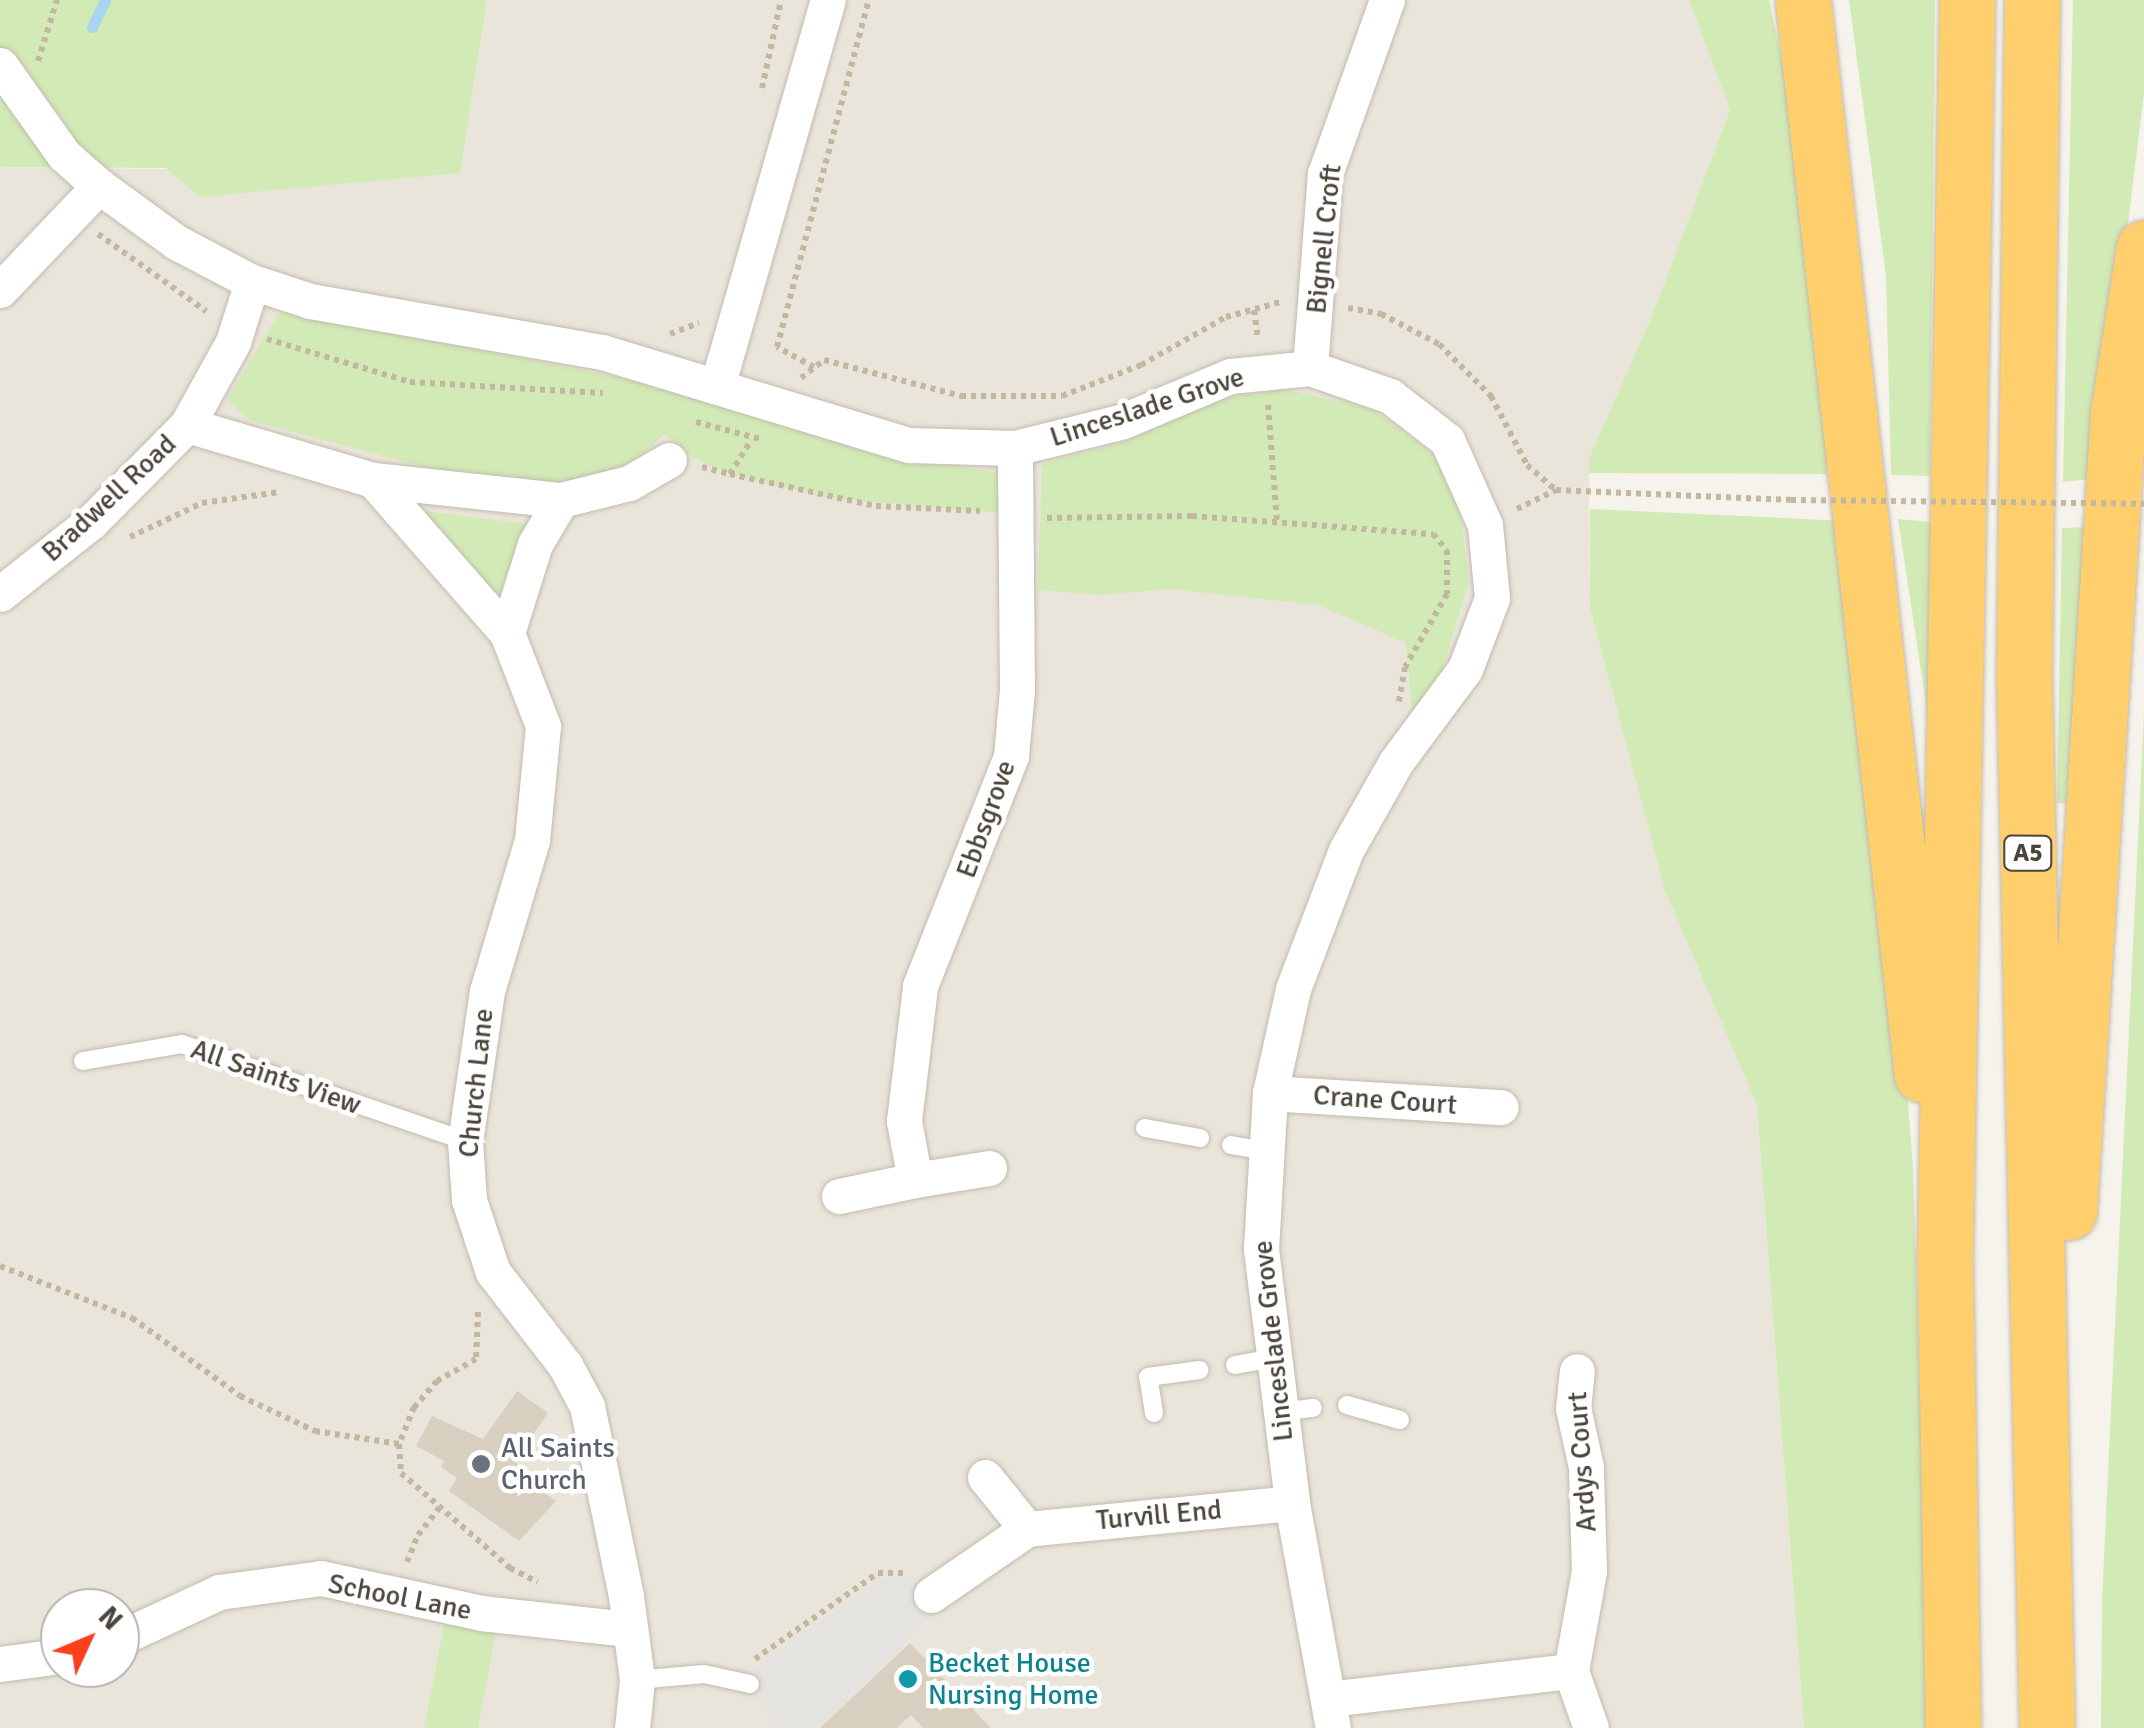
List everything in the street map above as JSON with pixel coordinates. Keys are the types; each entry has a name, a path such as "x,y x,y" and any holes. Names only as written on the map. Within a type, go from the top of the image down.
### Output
{"highway":[{"path":"1803,0 1899,898 1944,1246"},
{"path":"1953,1728 1944,1246 1967,0"},
{"name":"A5","path":"2032,0 2024,678 2046,1717"},
{"path":"2046,1717 2083,912 2118,414 2144,248"}],"street":[{"path":"718,383 828,0"},
{"name":"Bignell Croft","path":"1310,368 1325,174 1387,0"},
{"name":"Linceslade Grove","path":"0,65 64,155 99,186 176,242 252,282 310,301 602,352 718,383 909,445 1015,448 1123,421 1230,376 1310,368 1390,396 1447,440 1486,525 1492,598 1464,669 1396,762 1339,866 1293,989 1270,1092 1260,1249 1273,1358 1296,1410 1292,1503 1331,1714"},
{"path":"0,290 99,186"},
{"name":"Bradwell Road","path":"0,594 91,522 187,426 233,342 252,282"},
{"path":"187,426 373,480 561,500 629,483 669,460"},
{"name":"Ebbsgrove","path":"915,1180 904,1121 920,986 1011,756 1017,690 1015,448"},
{"name":"Church Lane","path":"373,480 507,634 543,726 542,784 532,840 486,991 465,1142 480,1242 587,1406 637,1680 632,1728"},
{"path":"507,634 536,544 561,500"},
{"name":"Crane Court","path":"1270,1092 1501,1107"},
{"path":"839,1196 989,1168"},
{"name":"Ardys Court","path":"1578,1371 1573,1408 1586,1467 1588,1571 1571,1671 1590,1728"},
{"path":"986,1477 1027,1529"},
{"name":"Turvill End","path":"934,1592 1027,1529 1292,1503"},
{"name":"School Lane","path":"140,1629 219,1592 322,1578 481,1614 629,1628"},
{"path":"0,1664 40,1659"},
{"path":"1331,1714 1571,1671"}],"lane":[{"name":"All Saints View","path":"83,1061 182,1044 465,1142"},
{"path":"1145,1128 1200,1138"},
{"path":"1231,1146 1266,1150"},
{"path":"1235,1365 1273,1358"},
{"path":"1154,1413 1148,1377 1200,1370"},
{"path":"1348,1406 1400,1420"},
{"path":"637,1680 704,1674 750,1684"}],"path":[{"path":"814,367 777,346 869,0"},
{"path":"1263,370 1276,454 1277,523 1434,534 1447,550 1447,594 1398,691 1400,711 1424,725"},
{"path":"669,460 730,474 752,440"},
{"path":"1486,525 1556,490"},
{"path":"116,544 202,503 289,491"},
{"path":"1791,500 2144,504"},
{"path":"480,1242 476,1359 437,1381 414,1408 399,1444 400,1472 442,1504 510,1568 552,1588"},
{"path":"0,1266 132,1318 240,1396 315,1431 399,1444"},
{"path":"395,1594 418,1535 442,1504"},
{"path":"704,1674 711,1660 750,1663 878,1572 922,1573 934,1592"}],"shaded area":[{"path":"487,0 1689,0 1730,110 1652,316 1589,458 1590,608 1665,891 1757,1105 1804,1728 0,1728 0,167 460,173"},
{"path":"885,1578 912,1578 942,1605 820,1728 778,1728 750,1684 761,1662"}],"green space":[{"path":"0,0 487,0 460,173 200,197 166,168 0,167"},
{"path":"1689,0 1769,0 1796,126 1830,452 1826,474 1589,473 1589,458 1652,316 1730,110"},
{"path":"1849,0 1935,0 1930,476 1891,475 1886,276"},
{"path":"2073,0 2144,0 2144,93 2097,478 2063,482"},
{"path":"280,311 683,390 878,453 999,473 1000,513 829,498 730,474 693,458 664,434 632,465 558,486 443,472 249,420 227,400"},
{"path":"1282,389 1373,409 1434,456 1458,495 1469,582 1438,684 1412,714 1406,643 1318,605 1171,589 1101,595 1038,590 1042,464 1129,440 1215,400"},
{"path":"1590,509 1847,521 1891,888 1913,1166 1930,1728 1804,1728 1757,1105 1665,891 1590,608"},
{"path":"417,510 526,524 496,601"},
{"path":"1898,519 1932,522 1935,763"},
{"path":"2093,527 2076,804 2057,803 2062,528"},
{"path":"2144,712 2144,1728 2101,1728 2102,1601"},
{"path":"446,1616 497,1627 478,1728 424,1728"}],"building":[{"name":"All Saints Church","path":"517,1391 548,1413 514,1461 530,1472 525,1479 556,1501 519,1541 449,1491 457,1478 441,1467 444,1461 416,1446 432,1416 483,1439"},
{"name":"Becket House Nursing Home","path":"910,1643 991,1728 923,1728 911,1715 897,1728 820,1728"}],"waterway":[{"path":"92,27 105,0"}],"place":[{"name":"All Saints Church","path":"481,1464"},
{"name":"Becket House Nursing Home","path":"908,1679"}]}
